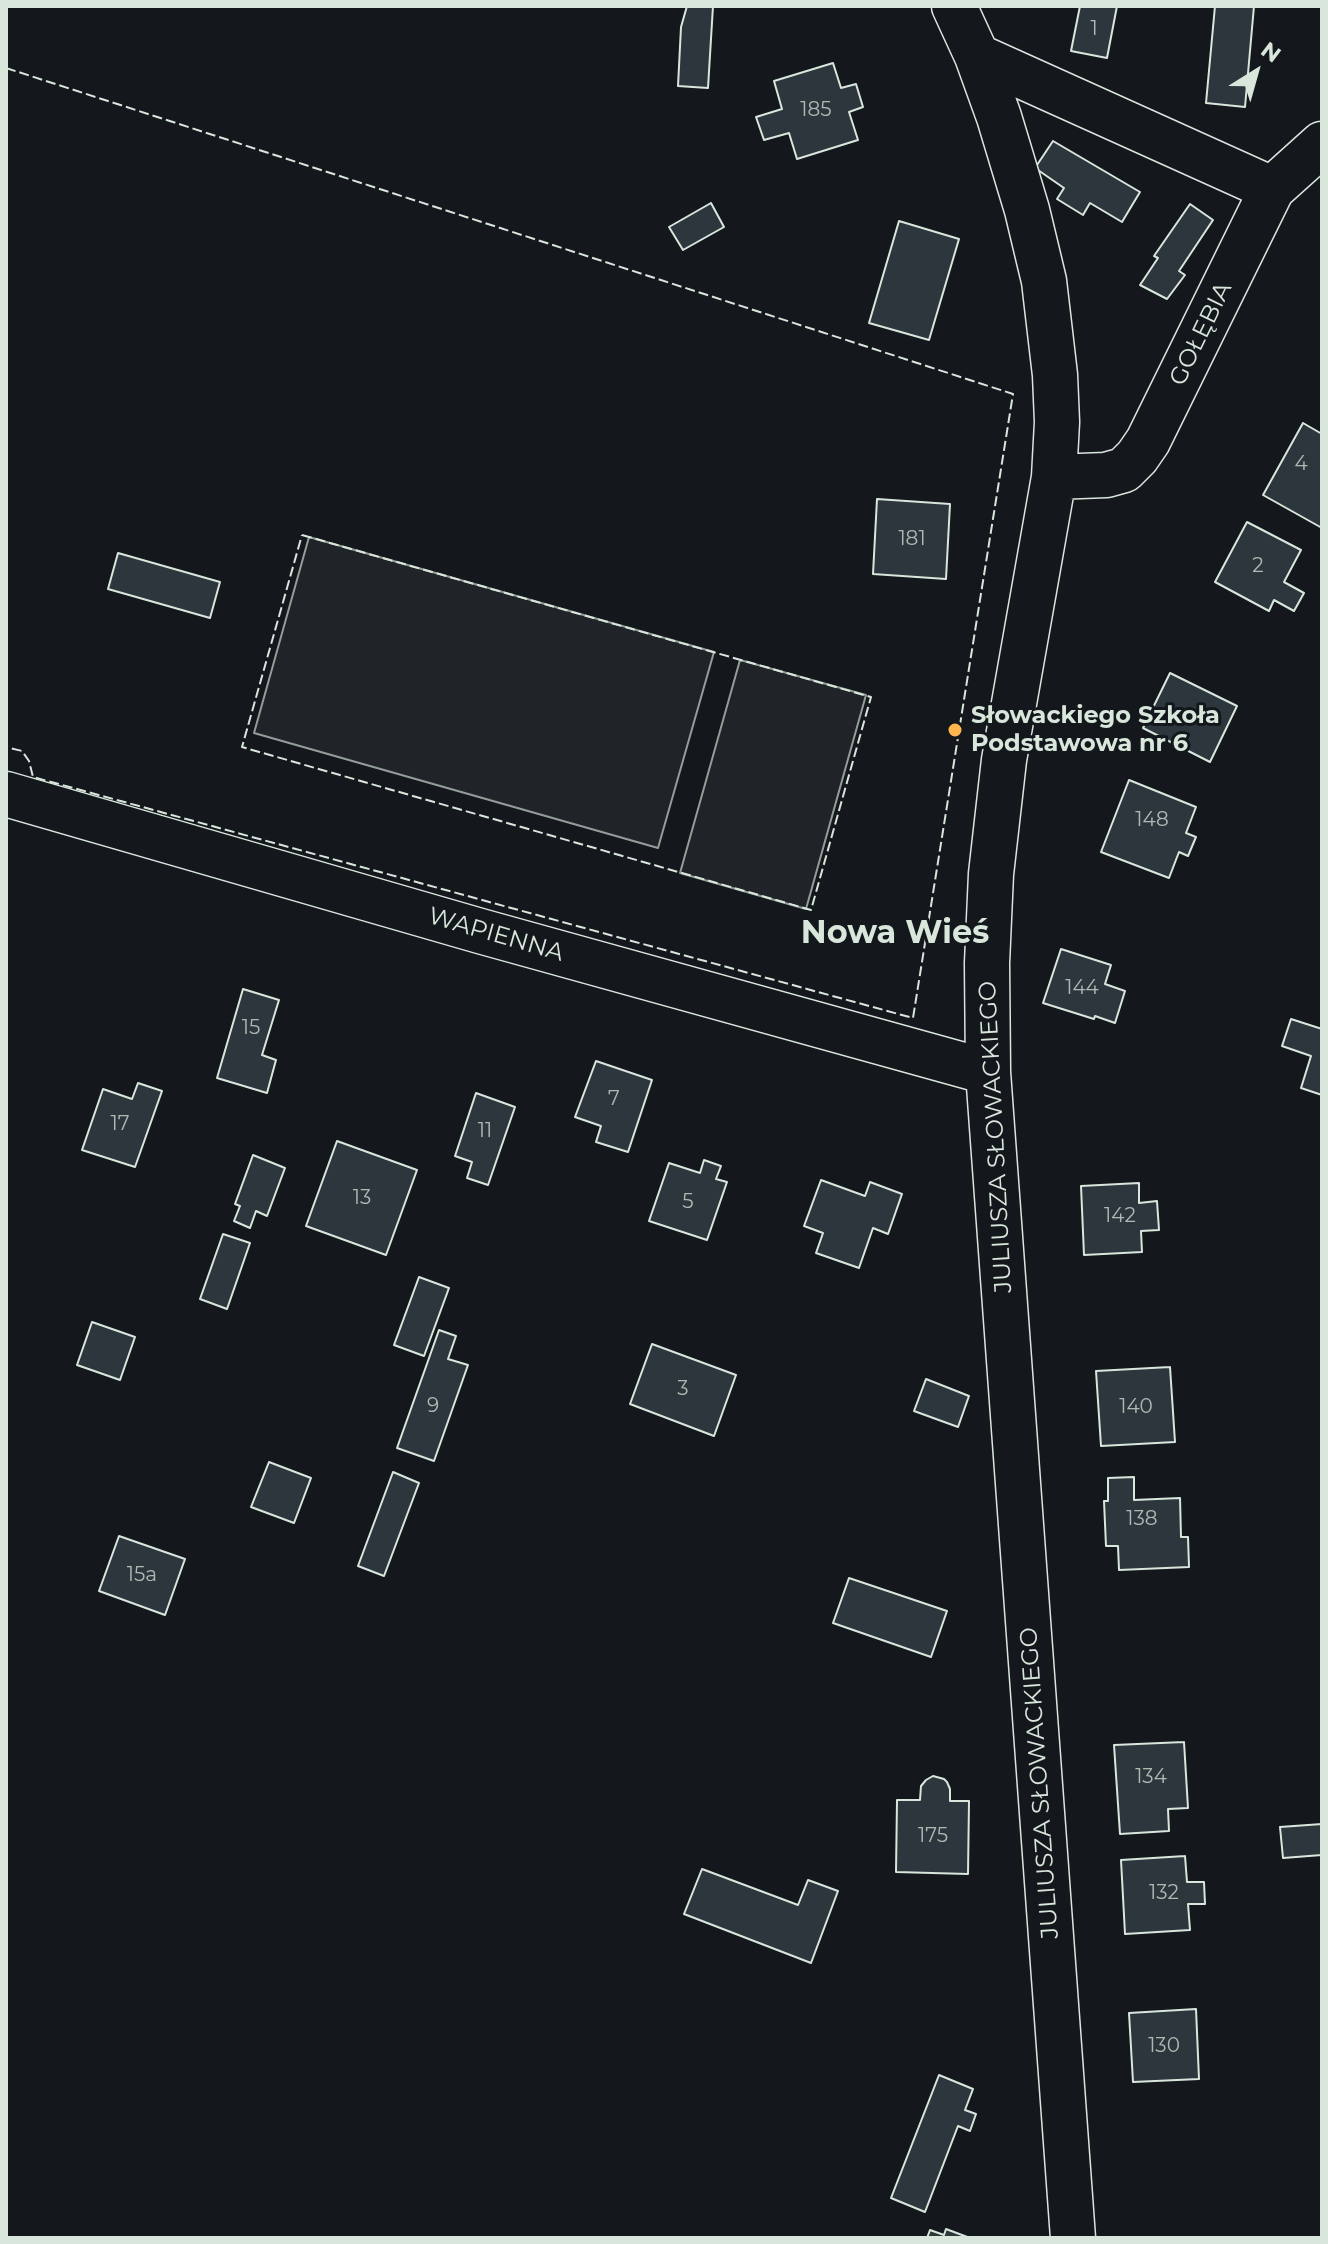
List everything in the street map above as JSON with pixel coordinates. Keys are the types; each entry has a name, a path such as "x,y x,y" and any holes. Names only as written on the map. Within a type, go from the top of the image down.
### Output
{"street":[{"name":"JULIUSZA SŁOWACKIEGO","path":"954,6 977,56 1027,210 1044,281 1055,375 1057,422 1054,477 996,815 987,963 988,1072 1073,2238"},
{"path":"977,56 1272,189"},
{"name":"GOŁĘBIA","path":"1054,477 1106,475 1124,470 1137,457 1148,441 1272,189 1322,144"},
{"name":"WAPIENNA","path":"6,794 480,931 988,1072"}],"shaded area":[{"path":"309,537 714,652 658,848 254,733"},
{"path":"740,660 866,695 806,909 680,873"}],"building":[{"path":"687,6 713,6 708,88 678,86 681,27"},
{"path":"1080,6 1117,6 1107,58 1071,51"},
{"path":"1215,6 1254,6 1245,107 1206,103"},
{"path":"833,63 841,88 856,84 863,107 849,112 858,140 797,159 789,133 764,140 756,117 782,109 774,81"},
{"path":"1053,141 1140,192 1122,222 1090,203 1083,215 1057,199 1064,188 1035,168"},
{"path":"711,203 724,227 683,250 669,227"},
{"path":"1190,204 1213,220 1179,271 1185,275 1167,299 1140,285 1158,258 1154,256"},
{"path":"899,221 959,239 929,340 869,323"},
{"path":"1303,423 1322,434 1322,528 1263,495"},
{"path":"877,499 950,504 946,579 873,574"},
{"path":"1247,522 1301,550 1284,582 1304,593 1294,611 1274,600 1269,611 1215,582"},
{"path":"118,553 220,582 210,618 108,589"},
{"path":"1170,673 1237,706 1210,762 1143,728"},
{"path":"1129,780 1196,807 1186,833 1196,837 1188,856 1179,852 1169,878 1101,852"},
{"path":"1061,949 1111,965 1105,984 1125,991 1115,1023 1043,1003"},
{"path":"243,989 279,1000 262,1055 276,1060 267,1093 217,1078"},
{"path":"1291,1019 1322,1029 1322,1095 1301,1088 1311,1056 1282,1046"},
{"path":"596,1061 652,1080 628,1152 596,1142 601,1126 575,1117"},
{"path":"138,1083 162,1091 135,1167 82,1150 103,1089 132,1099"},
{"path":"476,1093 515,1107 488,1185 467,1178 472,1162 455,1156"},
{"path":"337,1141 417,1170 386,1255 306,1226"},
{"path":"253,1155 285,1168 267,1216 256,1211 250,1228 234,1221 240,1206 235,1204"},
{"path":"704,1160 721,1166 716,1179 727,1182 707,1240 649,1221 669,1163 700,1173"},
{"path":"821,1180 865,1196 870,1182 902,1194 888,1234 873,1228 859,1268 816,1253 823,1233 804,1226"},
{"path":"1139,1183 1139,1203 1157,1201 1159,1230 1141,1231 1142,1252 1084,1255 1081,1186"},
{"path":"223,1234 250,1243 227,1309 200,1299"},
{"path":"419,1277 449,1288 424,1356 394,1345"},
{"path":"92,1322 135,1337 120,1380 77,1365"},
{"path":"439,1330 456,1336 448,1359 468,1365 434,1461 397,1448"},
{"path":"652,1344 736,1375 714,1436 630,1404"},
{"path":"1170,1367 1175,1442 1101,1446 1096,1371"},
{"path":"926,1379 969,1396 958,1427 914,1411"},
{"path":"269,1462 311,1478 294,1523 251,1507"},
{"path":"393,1472 419,1483 384,1576 358,1566"},
{"path":"1134,1477 1134,1500 1180,1498 1181,1537 1188,1537 1189,1567 1119,1570 1118,1546 1106,1546 1104,1501 1108,1501 1108,1478"},
{"path":"119,1536 185,1559 165,1615 99,1591"},
{"path":"849,1578 947,1611 931,1657 833,1623"},
{"path":"1184,1742 1188,1808 1168,1809 1169,1831 1120,1834 1114,1745"},
{"path":"933,1776 947,1782 950,1801 969,1801 968,1874 896,1872 897,1800 920,1800 921,1786"},
{"path":"1322,1824 1322,1855 1283,1858 1280,1827"},
{"path":"1185,1856 1187,1882 1204,1882 1205,1904 1188,1904 1190,1930 1125,1934 1121,1860"},
{"path":"702,1869 798,1905 808,1880 838,1891 811,1963 684,1914"},
{"path":"1196,2009 1199,2079 1133,2082 1129,2013"},
{"path":"939,2075 973,2089 965,2110 976,2114 970,2131 958,2126 925,2212 891,2198"},
{"path":"946,2229 970,2238 927,2238 930,2230 944,2235"}],"fence":[{"path":"6,68 1013,394 913,1018 33,777 29,761 22,751 6,747"},
{"path":"302,535 871,697 811,910 242,747 302,535"}],"place":[{"name":"Słowackiego Szkoła Podstawowa nr 6","path":"955,730"}],"district":[{"name":"Nowa Wieś","path":"895,934"}]}
